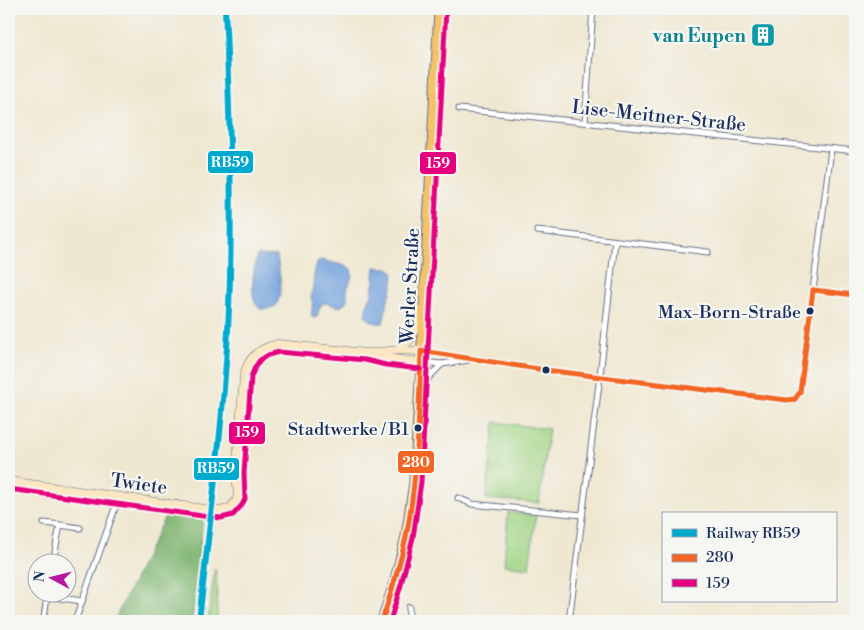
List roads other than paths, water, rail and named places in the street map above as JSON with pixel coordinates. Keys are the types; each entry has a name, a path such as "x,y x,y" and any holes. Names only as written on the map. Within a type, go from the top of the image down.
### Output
{"main road":[{"name":"Werler Straße","path":"382,621 400,560 410,511 416,455 439,9"}],"street":[{"path":"585,122 593,9"},
{"name":"Lise-Meitner-Straße","path":"459,109 855,151"},
{"path":"421,351 787,400 795,399 800,392 831,149"},
{"path":"538,231 708,252"},
{"path":"569,621 615,241"},
{"path":"813,290 855,295"},
{"path":"398,350 411,339 423,307"},
{"name":"Twiete","path":"9,481 215,510 230,508 238,496 236,474 244,376 246,368 255,354 278,344 366,353 421,362"},
{"name":"Twiete","path":"366,353 398,350 421,351"},
{"path":"421,362 442,364 472,359"},
{"path":"419,401 429,376 442,364"},
{"path":"75,621 119,497"},
{"path":"458,498 472,504 582,515"},
{"path":"44,523 80,528"},
{"path":"55,552 60,525"},
{"path":"78,600 82,601"},
{"path":"44,618 46,602"},
{"path":"409,607 409,621"}],"water":[{"path":"257,255 277,256 280,296 276,306 267,309 260,309 255,303 254,298 253,279"},
{"path":"322,260 346,266 351,269 352,276 347,290 347,300 342,306 324,303 320,306 317,317 314,318 311,316 313,303 311,299 315,270 318,261"},
{"path":"375,267 388,268 394,275 383,323 373,322 365,316 372,294"}],"rail line":[{"name":"RB59","path":"199,621 221,426 229,308 230,158 225,9"}],"place":[{"name":"van Eupen","path":"763,35"},
{"name":"Max-Born-Straße","path":"810,311"},
{"name":"Stadtwerke / B1","path":"418,428"}]}
